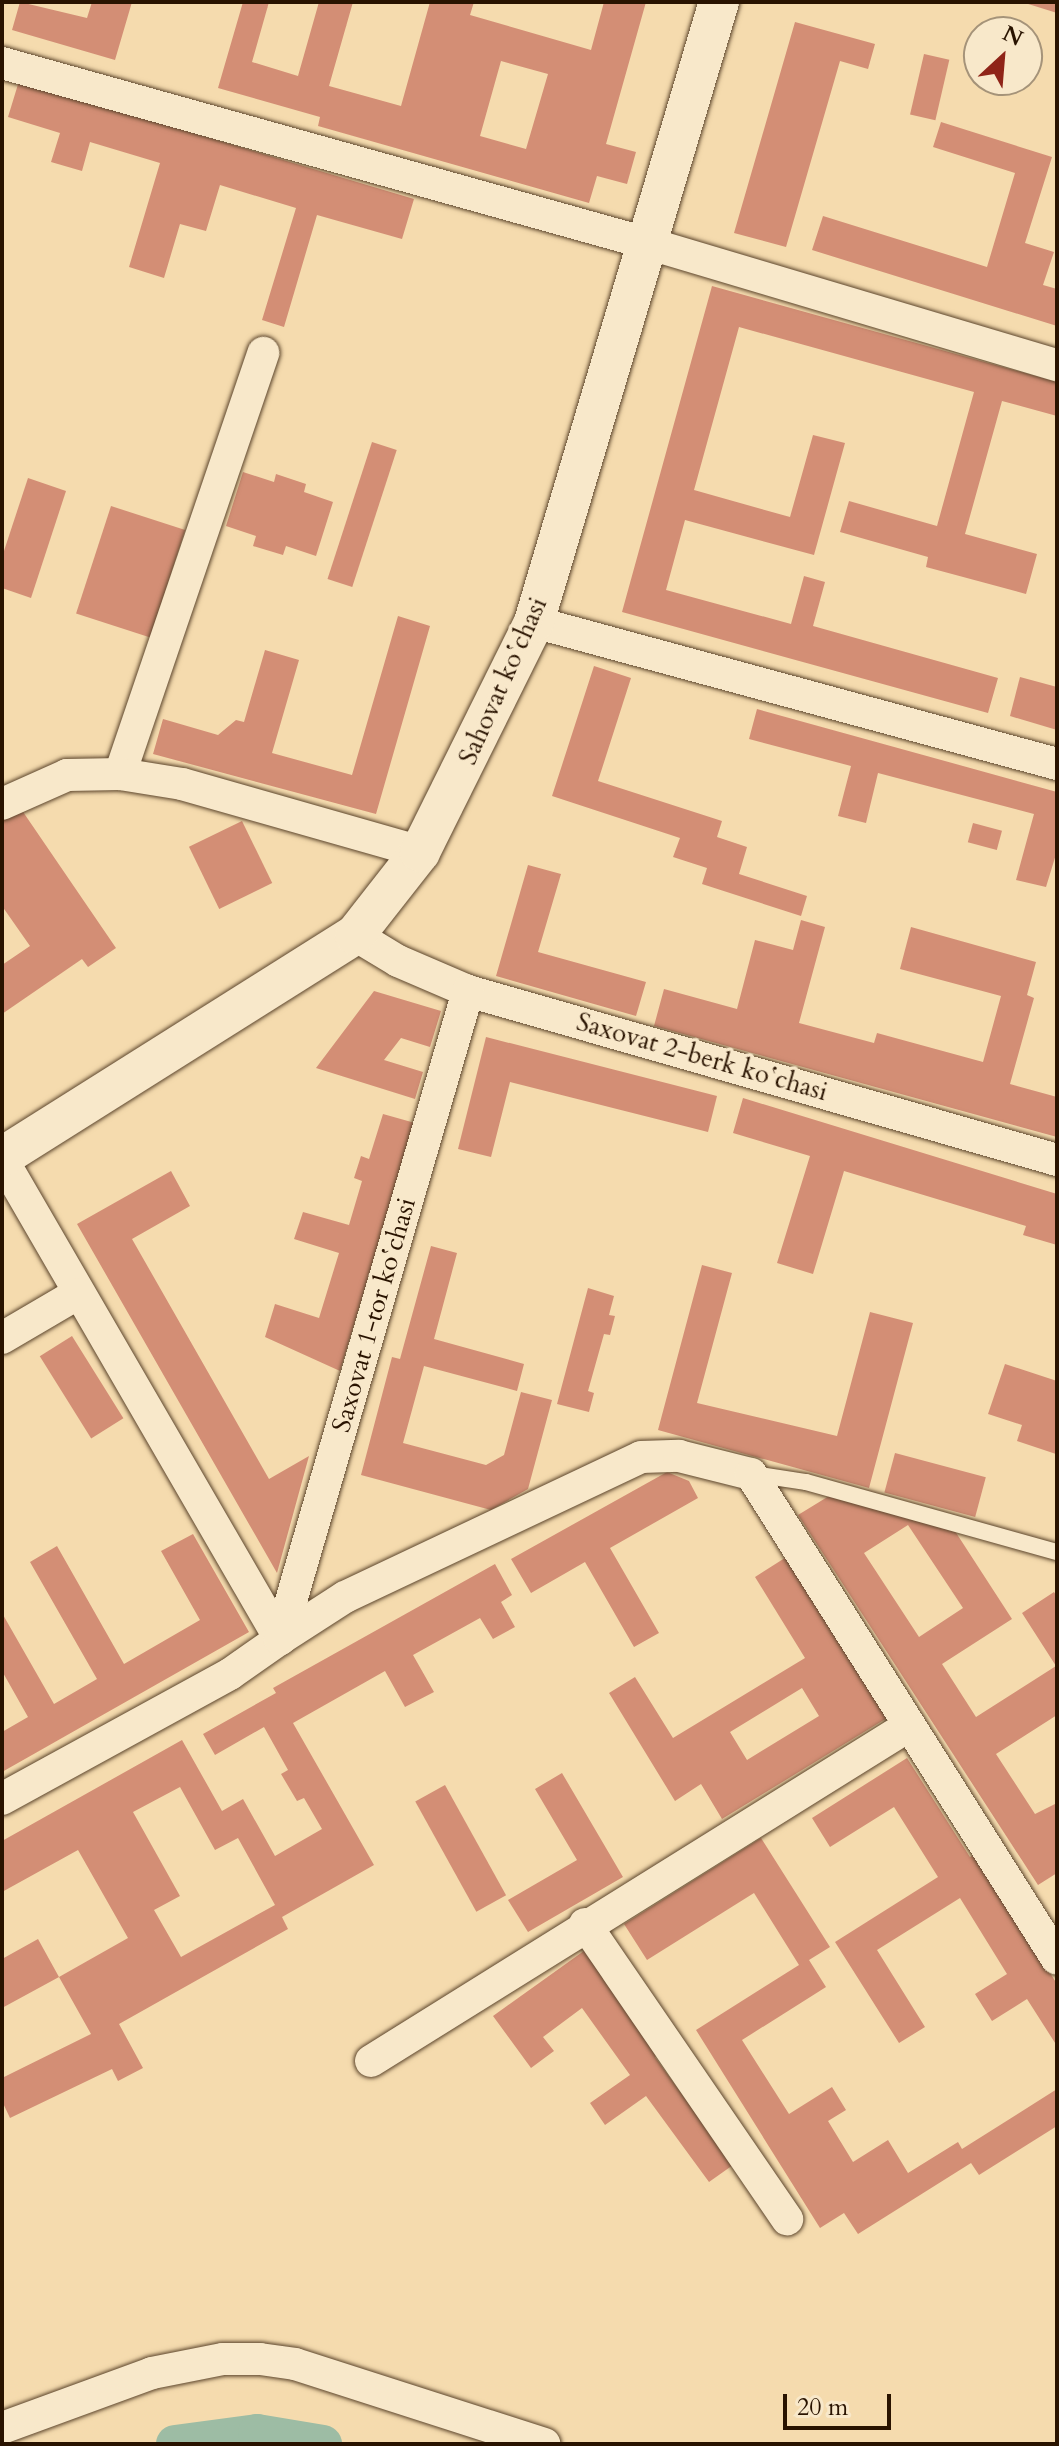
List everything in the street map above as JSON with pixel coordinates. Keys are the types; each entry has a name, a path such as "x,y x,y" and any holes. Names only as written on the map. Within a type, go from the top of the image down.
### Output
{"street":[{"name":"Sahovat koʻchasi","path":"2,1158 355,935 420,852 534,622 650,244 719,2"},
{"path":"2,63 650,244 1057,365"},
{"path":"120,774 263,353"},
{"path":"534,622 1057,764"},
{"path":"2,804 67,775 120,774 182,784 420,852"},
{"name":"Saxovat 2-berk koʻchasi","path":"355,935 398,961 468,991 1057,1160"},
{"name":"Saxovat 1-tor koʻchasi","path":"280,1639 468,991"},
{"path":"2,1158 77,1294 280,1639"},
{"path":"2,1338 77,1294"},
{"path":"2,1799 230,1674 345,1597 641,1457 679,1456 751,1474 907,1727 1057,1959"},
{"path":"371,2061 585,1924 907,1727"},
{"path":"585,1924 787,2219"},
{"path":"2,2428 152,2373 223,2359 260,2359 295,2364 544,2444"}],"lane":[{"path":"751,1474 806,1482 1057,1552"}],"building":[{"path":"20,2 87,18 92,2 132,2 115,60 12,30"},
{"path":"243,2 269,2 252,62 298,76 319,2 353,2 329,86 401,106 430,2 474,2 470,15 591,50 604,2 646,2 606,144 636,152 627,184 597,176 589,203 318,126 320,117 218,88","holes":["501,61 548,74 526,149 480,136"]},
{"path":"1057,2 1057,13 1025,3"},
{"path":"795,22 875,44 868,69 840,61 786,247 734,233"},
{"path":"924,54 949,60 935,120 910,114"},
{"path":"19,81 414,199 402,239 317,215 284,327 262,320 296,208 220,185 206,231 180,224 164,278 129,267 160,163 90,142 82,171 51,162 60,133 8,117"},
{"path":"941,122 1052,157 1025,243 1054,252 1043,285 1057,289 1057,326 812,250 823,216 987,267 1015,173 933,147"},
{"path":"712,286 1057,382 1057,416 1002,401 965,534 1037,554 1026,594 926,567 928,557 840,532 849,501 937,526 974,392 739,327 694,490 790,517 813,435 845,443 814,555 685,520 666,590 791,624 804,576 825,582 813,626 998,678 988,713 622,612"},
{"path":"372,442 397,450 352,587 328,579"},
{"path":"243,472 274,482 276,474 306,484 304,492 333,502 316,556 286,546 283,555 253,546 256,536 226,526"},
{"path":"28,478 66,491 31,598 2,588 2,557"},
{"path":"111,506 185,530 150,638 76,613"},
{"path":"398,616 430,626 376,814 153,754 163,719 218,735 236,720 244,722 265,650 299,660 272,753 352,775"},
{"path":"594,666 631,678 598,781 722,821 717,837 747,847 739,874 807,896 801,916 702,884 707,868 673,857 680,838 552,796"},
{"path":"1020,677 1057,687 1057,730 1010,716"},
{"path":"757,709 1057,792 1057,851 1046,887 1016,880 1034,814 878,773 866,823 838,816 851,766 749,739"},
{"path":"19,806 116,948 88,967 82,959 2,1014 2,965 30,946 2,906 2,817"},
{"path":"242,821 272,883 219,909 189,847"},
{"path":"973,823 1002,831 997,850 968,842"},
{"path":"528,865 561,874 538,952 646,982 636,1016 496,976"},
{"path":"801,920 825,927 799,1023 874,1043 877,1033 983,1062 1001,996 900,969 911,927 1036,962 1027,995 1034,998 1010,1084 1057,1097 1057,1137 654,1026 664,989 737,1009 755,940 793,950"},
{"path":"374,991 441,1011 430,1047 401,1038 384,1060 423,1072 415,1099 316,1068"},
{"path":"486,1037 717,1096 708,1132 510,1082 491,1157 458,1149"},
{"path":"743,1098 1057,1194 1057,1245 1023,1235 1026,1226 844,1171 813,1274 777,1263 810,1156 733,1133"},
{"path":"383,1114 415,1123 340,1371 265,1337 275,1304 319,1318 339,1253 294,1239 303,1212 349,1225 362,1181 354,1178 361,1156 369,1159"},
{"path":"171,1171 190,1206 132,1239 269,1479 309,1456 277,1573 77,1224"},
{"path":"431,1246 457,1253 434,1339 524,1364 517,1391 424,1366 403,1443 486,1465 504,1455 521,1392 552,1400 528,1489 491,1510 361,1475 392,1357 400,1359"},
{"path":"702,1265 732,1273 697,1403 837,1436 870,1312 913,1323 869,1488 658,1430"},
{"path":"588,1288 614,1296 609,1315 615,1316 610,1335 604,1334 588,1391 594,1393 589,1412 557,1404"},
{"path":"72,1336 123,1418 91,1438 40,1356"},
{"path":"1005,1364 1057,1381 1056,1454 1017,1441 1022,1425 988,1414"},
{"path":"895,1453 986,1477 975,1517 884,1493"},
{"path":"667,1472 689,1481 698,1498 610,1548 659,1633 634,1647 585,1562 531,1593 511,1559"},
{"path":"829,1496 953,1528 1012,1619 942,1664 976,1717 1056,1666 1022,1613 1054,1592 1057,1597 1057,1715 996,1754 1035,1814 1057,1803 1057,1873 1038,1885 798,1515","holes":["908,1525 963,1608 919,1637 864,1553"]},
{"path":"193,1534 249,1632 2,1772 2,1732 28,1717 2,1671 2,1613 54,1704 97,1679 30,1562 57,1546 124,1664 200,1620 161,1551"},
{"path":"788,1556 887,1718 722,1819 701,1784 675,1801 609,1693 635,1677 673,1738 805,1658 755,1577","holes":["802,1688 819,1716 747,1760 730,1732"]},
{"path":"495,1564 512,1595 501,1602 515,1627 493,1639 480,1618 413,1655 434,1692 405,1707 385,1671 293,1723 374,1865 282,1917 288,1929 119,2024 143,2068 118,2081 112,2069 10,2118 2,2101 2,2078 91,2034 59,1977 128,1938 78,1850 2,1892 2,1841 182,1740 222,1811 243,1799 275,1856 322,1829 304,1798 297,1801 281,1774 288,1770 264,1727 215,1755 203,1734 276,1693 273,1688","holes":["180,1787 215,1850 238,1838 275,1905 181,1957 154,1910 180,1896 133,1812"]},
{"path":"907,1758 970,1857 975,1854 1057,1984 1057,2046 1027,1999 992,2021 975,1994 1007,1974 960,1898 877,1950 925,2027 899,2043 835,1942 938,1877 894,1807 830,1847 812,1818"},
{"path":"562,1773 623,1877 528,1932 508,1900 577,1860 535,1789"},
{"path":"445,1785 506,1895 476,1912 415,1801"},
{"path":"761,1838 830,1947 809,1960 826,1987 742,2040 789,2114 832,2087 846,2110 828,2121 853,2162 888,2140 908,2173 958,2142 962,2149 1057,2089 1057,2126 979,2175 971,2163 858,2234 844,2213 820,2228 696,2030 799,1965 754,1893 647,1960 624,1924"},
{"path":"38,1939 59,1977 2,2008 2,1959"},
{"path":"588,1948 662,2051 655,2057 733,2165 709,2182 646,2096 605,2125 590,2103 630,2075 582,2008 543,2037 554,2051 531,2068 493,2016"}],"waterway":[{"path":"175,2444 257,2433 323,2444"}]}
